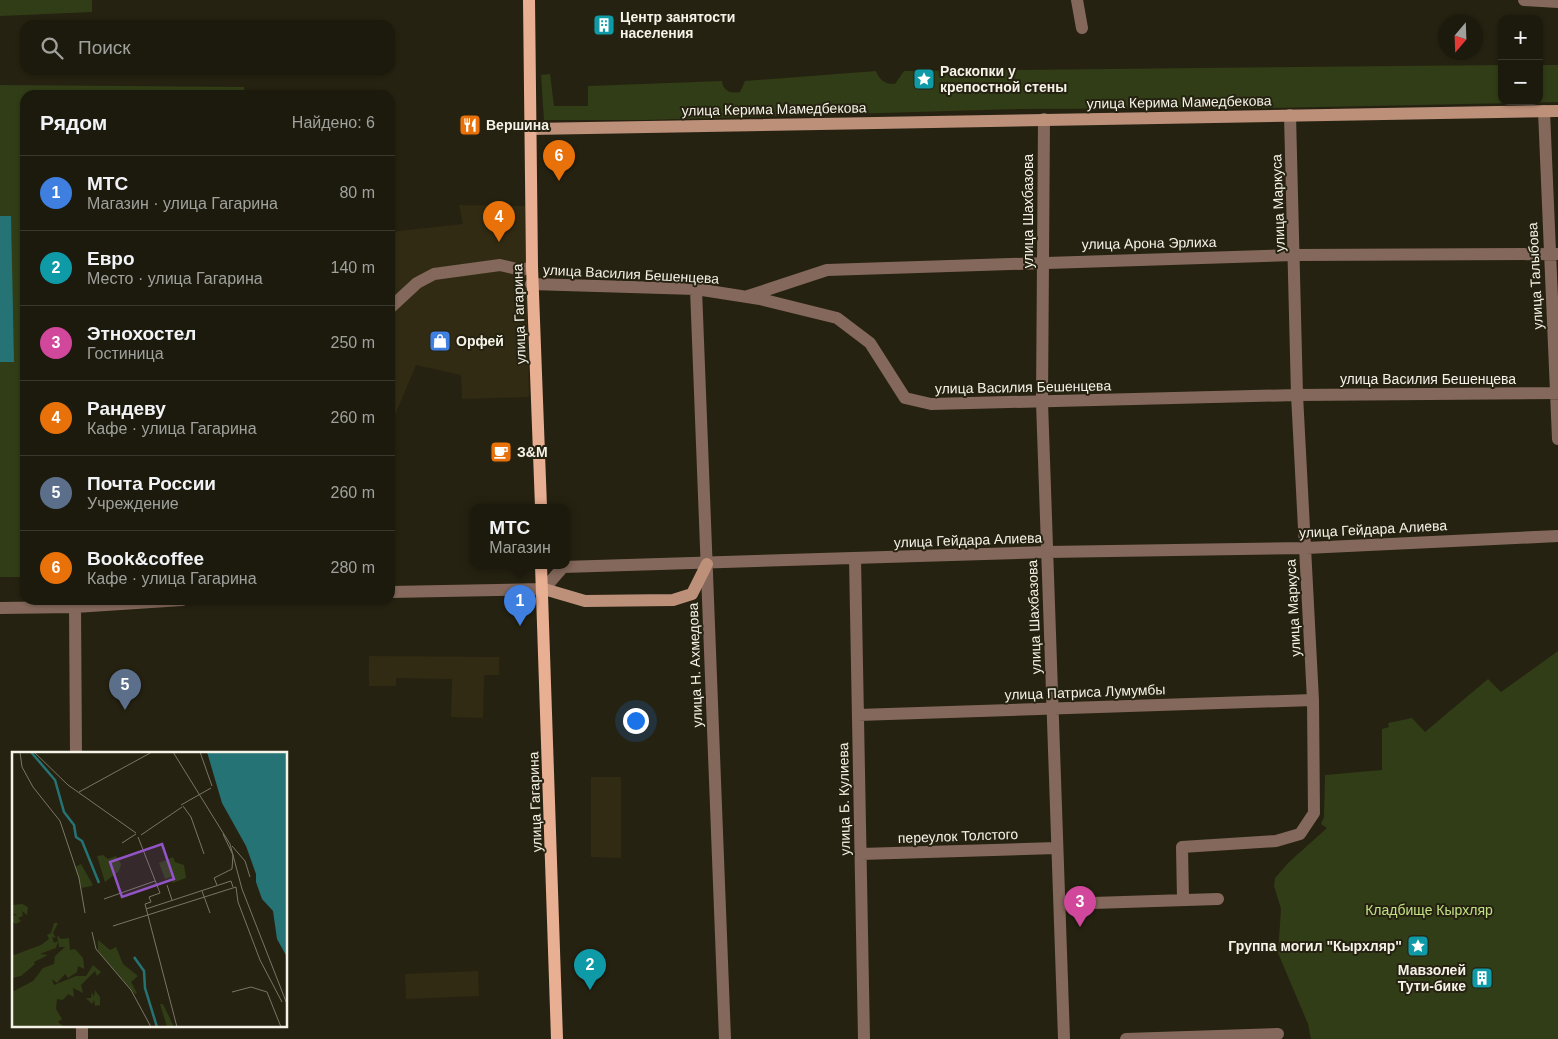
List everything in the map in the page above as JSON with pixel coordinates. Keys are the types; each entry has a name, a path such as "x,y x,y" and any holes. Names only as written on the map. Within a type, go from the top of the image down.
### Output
{"main road":[{"name":"улица Гагарина","path":"527,0 531,267"},
{"name":"улица Гагарина","path":"527,0 531,267 540,504"},
{"name":"улица Гагарина","path":"542,569 558,1039"}],"street":[{"path":"1077,0 1082,28"},
{"path":"1524,0 1558,2"},
{"name":"улица Талыбова","path":"1544,111 1553,254 1558,439"},
{"name":"улица Керима Мамедбекова","path":"530,129 1558,111"},
{"name":"улица Маркуса","path":"1183,899 1182,847 1276,841 1300,834 1314,813 1313,700 1297,395 1290,115"},
{"name":"улица Шахбазова","path":"1044,119 1042,402 1051,708 1064,1039"},
{"name":"улица Арона Эрлиха","path":"746,297 827,270 1043,261 1294,255 1553,254"},
{"path":"395,303 417,282 434,274 500,265 521,270 531,267"},
{"name":"улица Василия Бешенцева","path":"532,284 696,289 746,297 838,318 870,343 905,398 931,404 1297,395 1557,393"},
{"name":"улица Н. Ахмедова","path":"696,289 725,1039"},
{"name":"улица Гейдара Алиева","path":"570,567 1047,552 1306,548 1558,536"},
{"name":"улица Б. Кулиева","path":"855,558 864,1039"},
{"path":"395,592 543,589 585,602 673,600 692,594 707,564"},
{"name":"улица Гейдара Алиева","path":"543,589 562,569"},
{"path":"0,608 106,605"},
{"path":"75,607 76,752"},
{"name":"улица Патриса Лумумбы","path":"858,715 1313,700"},
{"name":"переулок Толстого","path":"860,854 1056,848"},
{"path":"1060,904 1218,899"},
{"path":"82,1026 82,1039"},
{"path":"1126,1039 1278,1034"}],"shaded area":[{"path":"459,205 525,206 529,397 462,399 461,375 416,365 395,415 395,231 463,224"},
{"path":"369,656 499,657 499,675 484,675 483,718 451,717 452,679 396,678 396,686 369,686"},
{"path":"591,777 621,777 621,858 591,857"},
{"path":"478,971 479,996 406,999 405,974"}],"green space":[{"path":"0,0 92,0 92,12 0,16"},
{"path":"1498,65 1498,103 1265,108 1018,109 645,120 544,120 541,75 550,74 554,106 588,106 588,86 722,81 726,89 737,93 740,92 745,81 876,71 883,81 895,84 904,71"},
{"path":"1543,65 1558,65 1558,102 1543,102"},
{"path":"0,85 244,87 244,90 20,90 20,577 0,577"},
{"name":"Кладбище Кырхляр","path":"1558,651 1558,1039 1311,1039 1308,1024 1278,953 1281,909 1274,886 1275,878 1288,863 1327,828 1321,824 1324,817 1325,775 1382,770 1382,729 1389,727 1388,723 1412,718 1425,732 1488,679 1501,692"}],"water":[{"path":"0,216 11,216 14,362 0,362"}],"place":[{"name":"Центр занятости населения","path":"604,25"},
{"name":"Раскопки у крепостной стены","path":"924,79"},
{"name":"Вершина","path":"470,125"},
{"name":"Book&coffee","path":"559,181"},
{"name":"Рандеву","path":"499,242"},
{"name":"Орфей","path":"440,341"},
{"name":"З&М","path":"501,452"},
{"name":"МТС","path":"520,626"},
{"name":"Почта России","path":"125,710"},
{"name":"Этнохостел","path":"1080,927"},
{"name":"Группа могил \"Кырхляр\"","path":"1418,946"},
{"name":"Мавзолей Тути-бике","path":"1482,978"},
{"name":"Евро","path":"590,990"}]}
